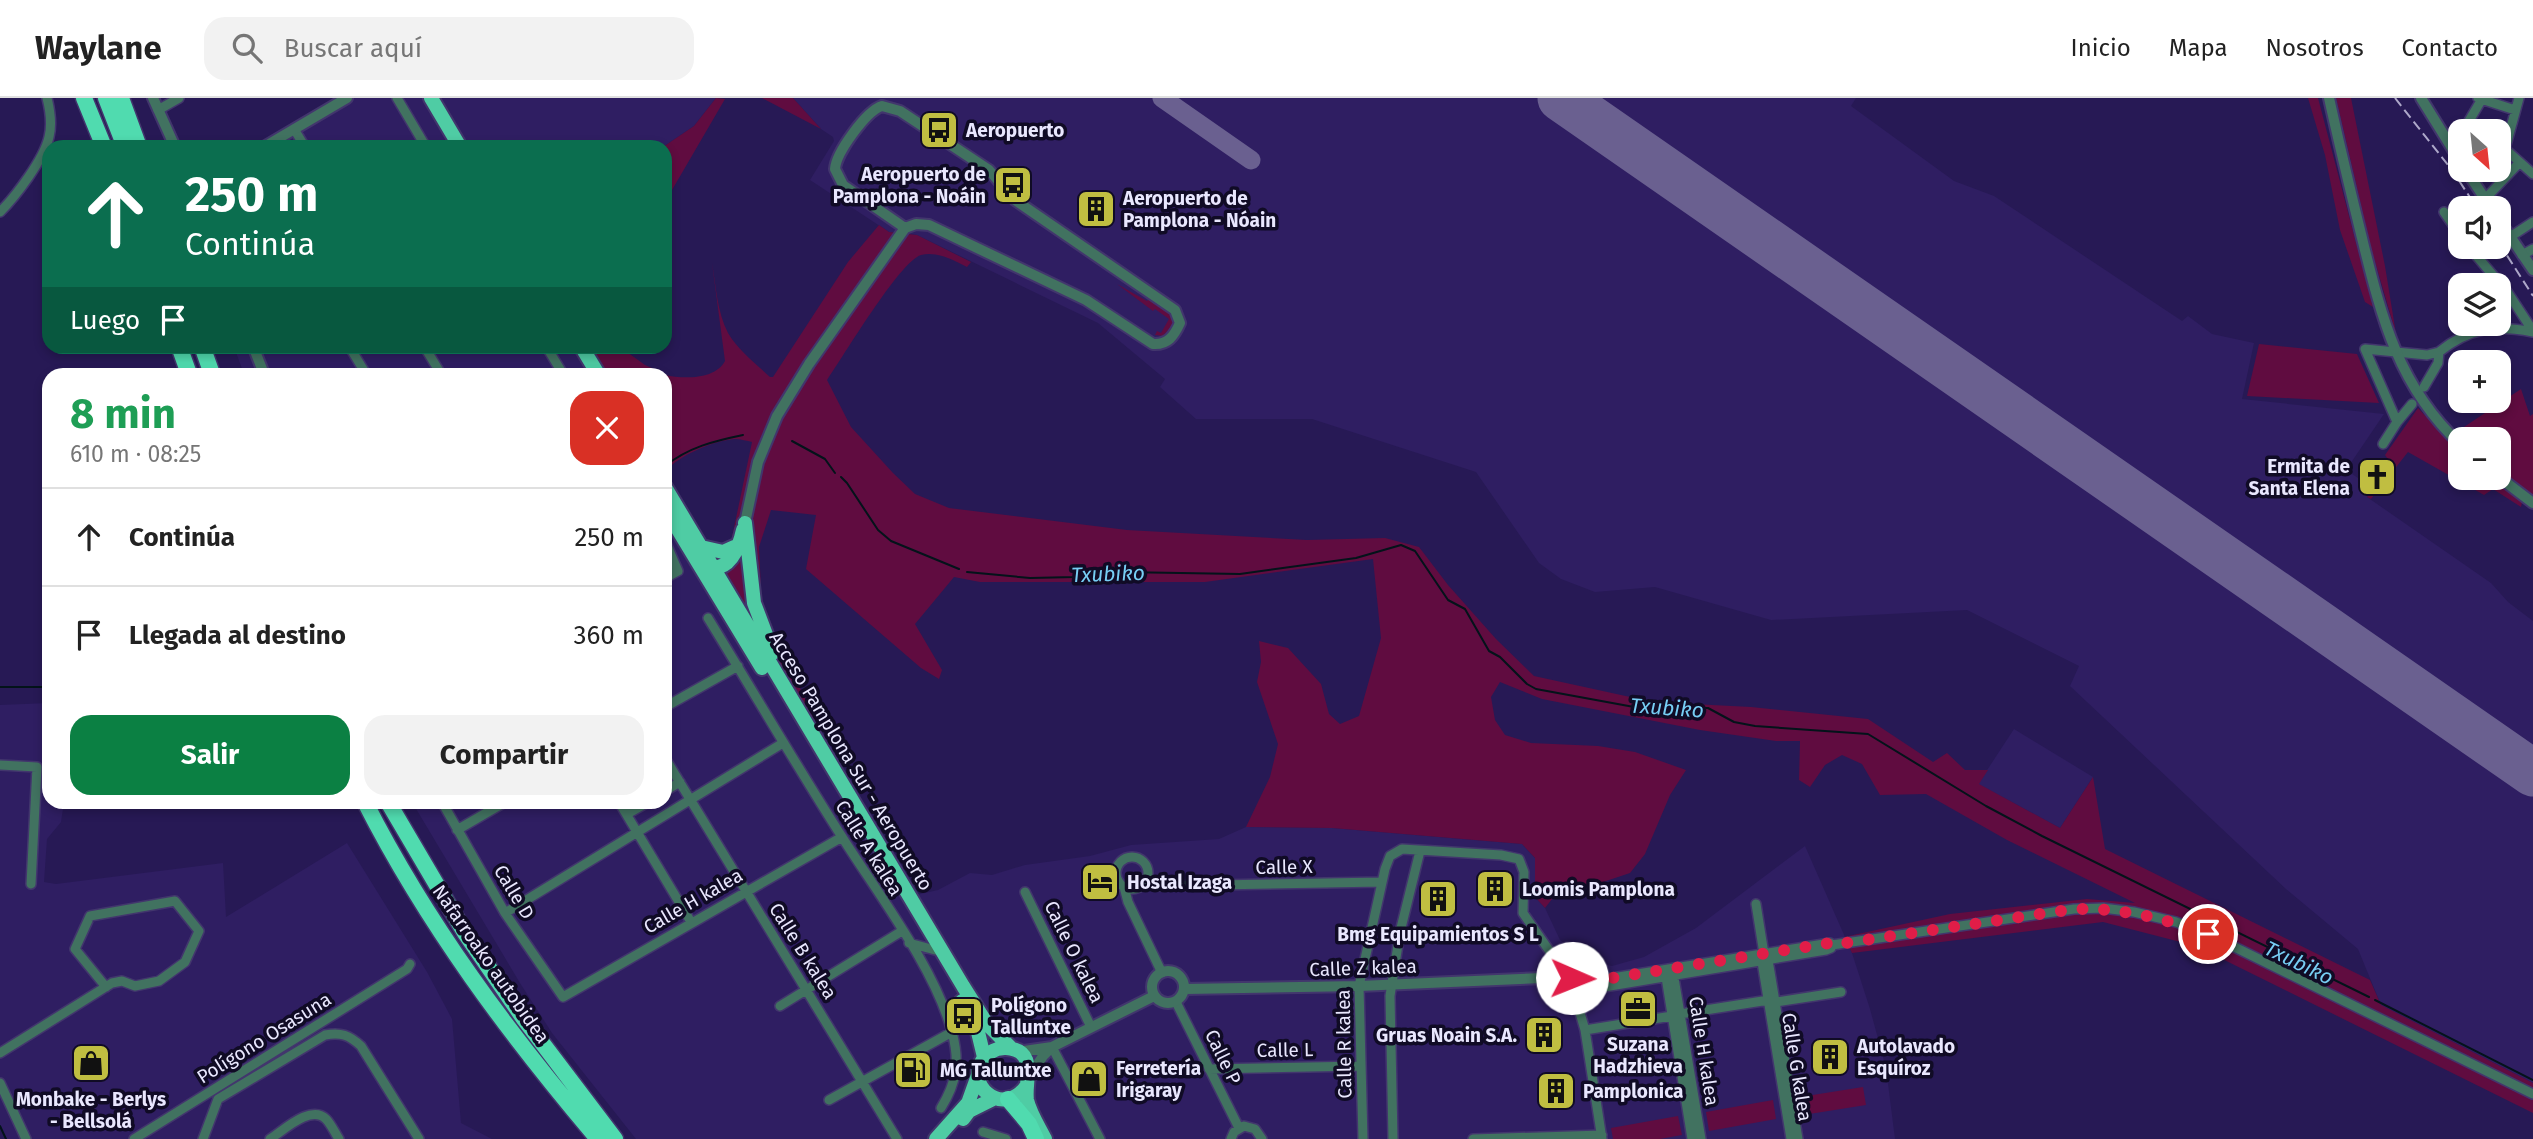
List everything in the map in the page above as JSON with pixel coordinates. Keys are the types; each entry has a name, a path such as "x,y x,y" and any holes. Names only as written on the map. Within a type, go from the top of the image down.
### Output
{"highway":[{"path":"78,98 101,140"},
{"path":"84,98 102,140"},
{"path":"106,98 122,140"},
{"path":"121,98 137,140"},
{"path":"423,98 448,140"},
{"path":"431,98 456,140"},
{"name":"Acceso Pamplona Sur - Aeropuerto","path":"672,501 728,614 781,696 935,950 977,1028 984,1057"},
{"name":"Acceso Pamplona Sur - Aeropuerto","path":"672,517 694,546"},
{"path":"694,546 723,552 740,535"},
{"path":"694,546 705,565 713,568 725,565 733,557 741,543 740,535"},
{"path":"740,535 758,614 775,656 804,709 812,732"},
{"path":"713,568 714,579 725,599 728,614"},
{"name":"Acceso Pamplona Sur - Aeropuerto","path":"713,568 963,986 987,1024 1015,1051"},
{"name":"Nafarroako autobidea","path":"369,809 389,849 449,946 536,1065 606,1135"},
{"name":"Nafarroako autobidea","path":"392,809 443,898 484,962 606,1135"},
{"path":"389,849 404,886 439,945 504,1037 585,1139"},
{"path":"936,1139 968,1103 984,1057 997,1049 1015,1051 1029,1068 1027,1099 1045,1139"},
{"path":"978,1074 983,1089 1002,1099 1029,1124 1036,1139"},
{"path":"946,1139 969,1111 1023,1092 1028,1080"},
{"path":"606,1135 625,1139"}],"street":[{"path":"47,98 50,110 48,140"},
{"path":"153,98 172,140"},
{"path":"158,110 179,98"},
{"path":"276,140 347,98"},
{"path":"397,98 422,140"},
{"path":"2329,98 2377,295 2394,350 2420,398 2448,432"},
{"path":"2421,98 2448,140"},
{"path":"2469,119 2480,98 2515,110"},
{"path":"2519,98 2505,149 2533,174"},
{"path":"740,535 758,462 782,406 905,228 916,224 929,225 1086,300 1153,344 1164,344 1179,327 1181,319 1175,310 1015,200 989,170 901,111 882,106 869,114 838,156 835,169 843,185 905,228"},
{"path":"294,129 301,140"},
{"path":"0,212 42,152"},
{"path":"2494,196 2519,163"},
{"path":"2444,212 2448,218"},
{"path":"2511,236 2533,222"},
{"path":"2511,239 2533,270"},
{"path":"2522,256 2533,249"},
{"path":"2479,259 2508,293 2533,331"},
{"path":"2398,422 2364,349 2427,355 2439,352 2466,333 2485,328 2533,331"},
{"path":"2424,387 2438,363 2439,352"},
{"path":"2383,444 2412,404"},
{"path":"2511,486 2533,503"},
{"path":"672,557 678,571 672,575"},
{"name":"Calle A kalea","path":"708,618 936,986 952,1032 957,1064 953,1089 941,1108"},
{"path":"672,702 738,666"},
{"path":"505,913 783,743"},
{"path":"0,765 37,767 31,884"},
{"name":"Calle B kalea","path":"672,769 897,1139"},
{"path":"672,787 680,782"},
{"name":"Calle D","path":"446,809 505,913 563,997"},
{"path":"457,830 493,809"},
{"path":"624,809 691,922"},
{"path":"627,814 636,809"},
{"name":"Calle H kalea","path":"563,997 842,837"},
{"name":"Calle R kalea","path":"1363,1139 1359,986 1381,883 1390,856 1395,851 1420,851"},
{"path":"1393,1139 1391,985 1400,932 1420,851 1500,855 1519,859 1524,872 1521,904 1523,913 1560,966 1567,970 1569,987 1585,1030 1602,1137 1473,1139"},
{"path":"1124,887 1136,888 1146,881 1148,871 1139,858 1128,858 1119,863 1117,879 1124,887 1128,902 1162,973"},
{"name":"Calle X","path":"1146,881 1158,886 1381,883"},
{"name":"Calle O kalea","path":"1025,892 1091,1027"},
{"path":"0,1053 106,987 122,981 135,986 159,981 185,962 199,930 175,901 90,916 75,949 106,987"},
{"name":"Calle G kalea","path":"1756,904 1791,1139"},
{"path":"1560,966 1546,969 1542,978 1543,987 1550,994 1560,995 1569,987 1581,983 1765,956 1826,950 1832,945 2039,913 2103,908 2134,912 2176,922 2208,934 2533,1094"},
{"path":"780,1006 902,931"},
{"path":"909,943 935,950"},
{"name":"Polígono Osasuna","path":"134,1139 407,970 410,964"},
{"path":"1175,972 1181,976 1185,989 1183,996 1176,1002 1165,1003 1154,996 1152,990 1154,980 1162,973 1175,972"},
{"name":"Calle H kalea","path":"1669,972 1692,1139"},
{"name":"Calle Z kalea","path":"1185,989 1359,986 1542,978"},
{"name":"Calle G kalea","path":"1676,1015 1841,992"},
{"path":"1028,1080 1052,1047 1154,996"},
{"name":"Calle G kalea","path":"1772,1001 1798,1139"},
{"name":"Calle P","path":"1176,1002 1239,1128"},
{"name":"Calle H kalea","path":"1585,1030 1676,1015"},
{"name":"Calle H kalea","path":"1676,1015 1701,1139"},
{"path":"829,1100 952,1032"},
{"path":"203,1139 218,1099 325,1035 339,1033 350,1036 361,1046 419,1139"},
{"path":"1015,1051 1052,1047"},
{"path":"1052,1047 1100,1139"},
{"name":"Calle L","path":"1209,1069 1361,1066"},
{"path":"0,1083 26,1139"},
{"path":"270,1139 310,1114 319,1115 326,1120 339,1139"},
{"path":"156,1139 158,1124"},
{"path":"1231,1139 1239,1128 1250,1126 1263,1138"},
{"path":"983,1132 1006,1139"}],"shaded area":[{"path":"352,98 716,98 694,126 672,141 283,140"},
{"path":"716,98 725,99 672,190 672,141 694,126"},
{"path":"762,98 793,98 821,129"},
{"path":"793,98 1856,98 1851,106 1954,181 1994,196 2182,321 2188,316 2212,334 2254,343 2242,399 2384,414 2346,470 2373,488 2367,497 2491,583 2508,602 2533,621 2533,1083 2381,1005 2358,949 2286,889 2070,686 2079,666 1967,610 1771,620 1655,587 1595,592 1561,579 1539,563 1476,472 1312,419 1196,419 1160,387 1165,379 1098,323 917,235 889,232 810,180 834,141"},
{"path":"2308,98 2318,98 2373,307 2365,302 2340,230 2325,155"},
{"path":"2336,98 2351,98 2396,334 2371,248"},
{"path":"879,225 889,232 917,235 971,262 967,267 933,254 921,255 912,261 886,291 827,380 851,427 915,494 949,508 1127,530 1307,540 1385,538 1419,547 1448,585 1496,639 1534,676 1653,702 1751,707 1868,719 1933,762 1947,753 1965,770 1988,770 1979,784 2060,828 2093,777 2105,849 2370,980 2381,1005 2533,1083 2533,1113 2196,946 2103,922 1852,953 1844,937 1950,914 2087,899 2135,903 2007,840 1926,794 1880,795 1862,764 1842,755 1825,765 1810,787 1799,780 1800,741 1776,741 1700,730 1542,699 1500,682 1491,697 1495,720 1505,735 1531,743 1598,746 1635,752 1686,770 1670,795 1645,854 1630,873 1552,899 1545,908 1535,897 1535,858 1522,844 1332,828 1246,827 1270,777 1278,744 1257,682 1261,662 1259,641 1288,648 1321,684 1329,714 1340,724 1359,716 1381,638 1373,559 1205,582 980,582 954,577 915,624 942,670 939,679 921,668 806,569 816,515 771,510 759,547 762,610 819,727 706,544 722,547 731,542 752,442 726,440 707,446 672,465 672,376 706,375 714,372 725,361 712,263 719,307 728,333 747,356 773,377 848,262"},
{"path":"1117,284 1147,301 1149,299 1171,315 1174,323 1163,336 1155,335 1157,331 1161,333 1169,319 1155,309 1153,311"},
{"path":"2259,344 2357,354 2379,403 2247,396"},
{"path":"237,354 594,354 603,368 242,368"},
{"path":"594,354 630,354 652,368 603,368"},
{"path":"2521,389 2530,416 2533,414 2533,499 2511,482 2511,427 2464,427 2485,413 2511,413 2511,396"},
{"path":"2418,408 2448,439 2448,475 2408,452 2371,499 2367,497 2388,472 2390,462 2385,455"},
{"path":"672,486 819,727 916,895 938,890 970,873 992,875 1025,865 1090,856 1131,845 1219,839 1246,827 1332,828 1522,844 1535,858 1535,897 1545,908 1560,940 1575,952 1612,966 1644,957 1696,928 1805,846 1852,953 1870,1009 1886,1068 1895,1139 636,1139 552,1033 416,809 672,809"},
{"path":"2475,490 2492,490 2484,495"},
{"path":"2495,490 2506,490 2522,502 2521,507"},
{"path":"42,703 42,809 63,809 61,822 47,839 44,882 56,884 223,863 226,917 347,843 427,972 452,1019 461,1123 492,1139 6,1139 0,1126 0,705"},
{"path":"2014,729 2093,777 2060,828 1978,784"},
{"path":"1556,968 1564,972 1568,980 1564,988 1556,992 1548,988 1544,980 1548,972"},
{"path":"1863,1087 1866,1105 1803,1115 1800,1097"},
{"path":"1773,1100 1776,1119 1709,1131 1706,1112"},
{"path":"1678,1116 1682,1135 1660,1139 1613,1139 1611,1128"}],"waterway":[{"name":"Txubiko","path":"672,461 702,446 743,435"},
{"name":"Txubiko","path":"792,441 825,459 835,473"},
{"name":"Txubiko","path":"841,477 878,530 891,541 959,569"},
{"name":"Txubiko","path":"967,572 1030,578 1121,572 1240,574 1356,558 1401,545 1415,551 1448,600 1465,609 1489,651 1500,657 1527,684 1536,689 1634,707 1708,708 1734,722 1755,726 1868,734 1986,806 2042,836 2369,997"},
{"path":"0,687 42,687"},
{"name":"Txubiko","path":"2375,1000 2533,1080"},
{"path":"0,1126 6,1139"}],"taxiway":[{"path":"1162,98 1251,160"}],"runway":[{"path":"1561,98 2533,773"}],"railway":[{"path":"2395,98 2469,196"},
{"path":"2509,259 2533,296"}],"place":[{"name":"Aeropuerto","path":"939,130"},
{"name":"Aeropuerto de Pamplona - Noáin","path":"1013,185"},
{"name":"Aeropuerto de Pamplona - Nóain","path":"1096,209"},
{"name":"Ermita de Santa Elena","path":"2377,477"},
{"name":"Hostal Izaga","path":"1100,882"},
{"name":"Loomis Pamplona","path":"1495,889"},
{"name":"Bmg Equipamientos S L","path":"1438,899"},
{"name":"Suzana Hadzhieva","path":"1638,1009"},
{"name":"Polígono Talluntxe","path":"964,1016"},
{"name":"Gruas Noain S.A.","path":"1544,1035"},
{"name":"Autolavado Esquíroz","path":"1830,1057"},
{"name":"Monbake - Berlys - Bellsolá","path":"91,1063"},
{"name":"MG Talluntxe","path":"913,1070"},
{"name":"Ferretería Irigaray","path":"1089,1079"},
{"name":"Pamplonica","path":"1556,1091"}],"route":[{"path":"1572,978 1581,983 1830,943 1832,945 2074,909 2103,908 2134,912 2176,922 2208,934"}]}
